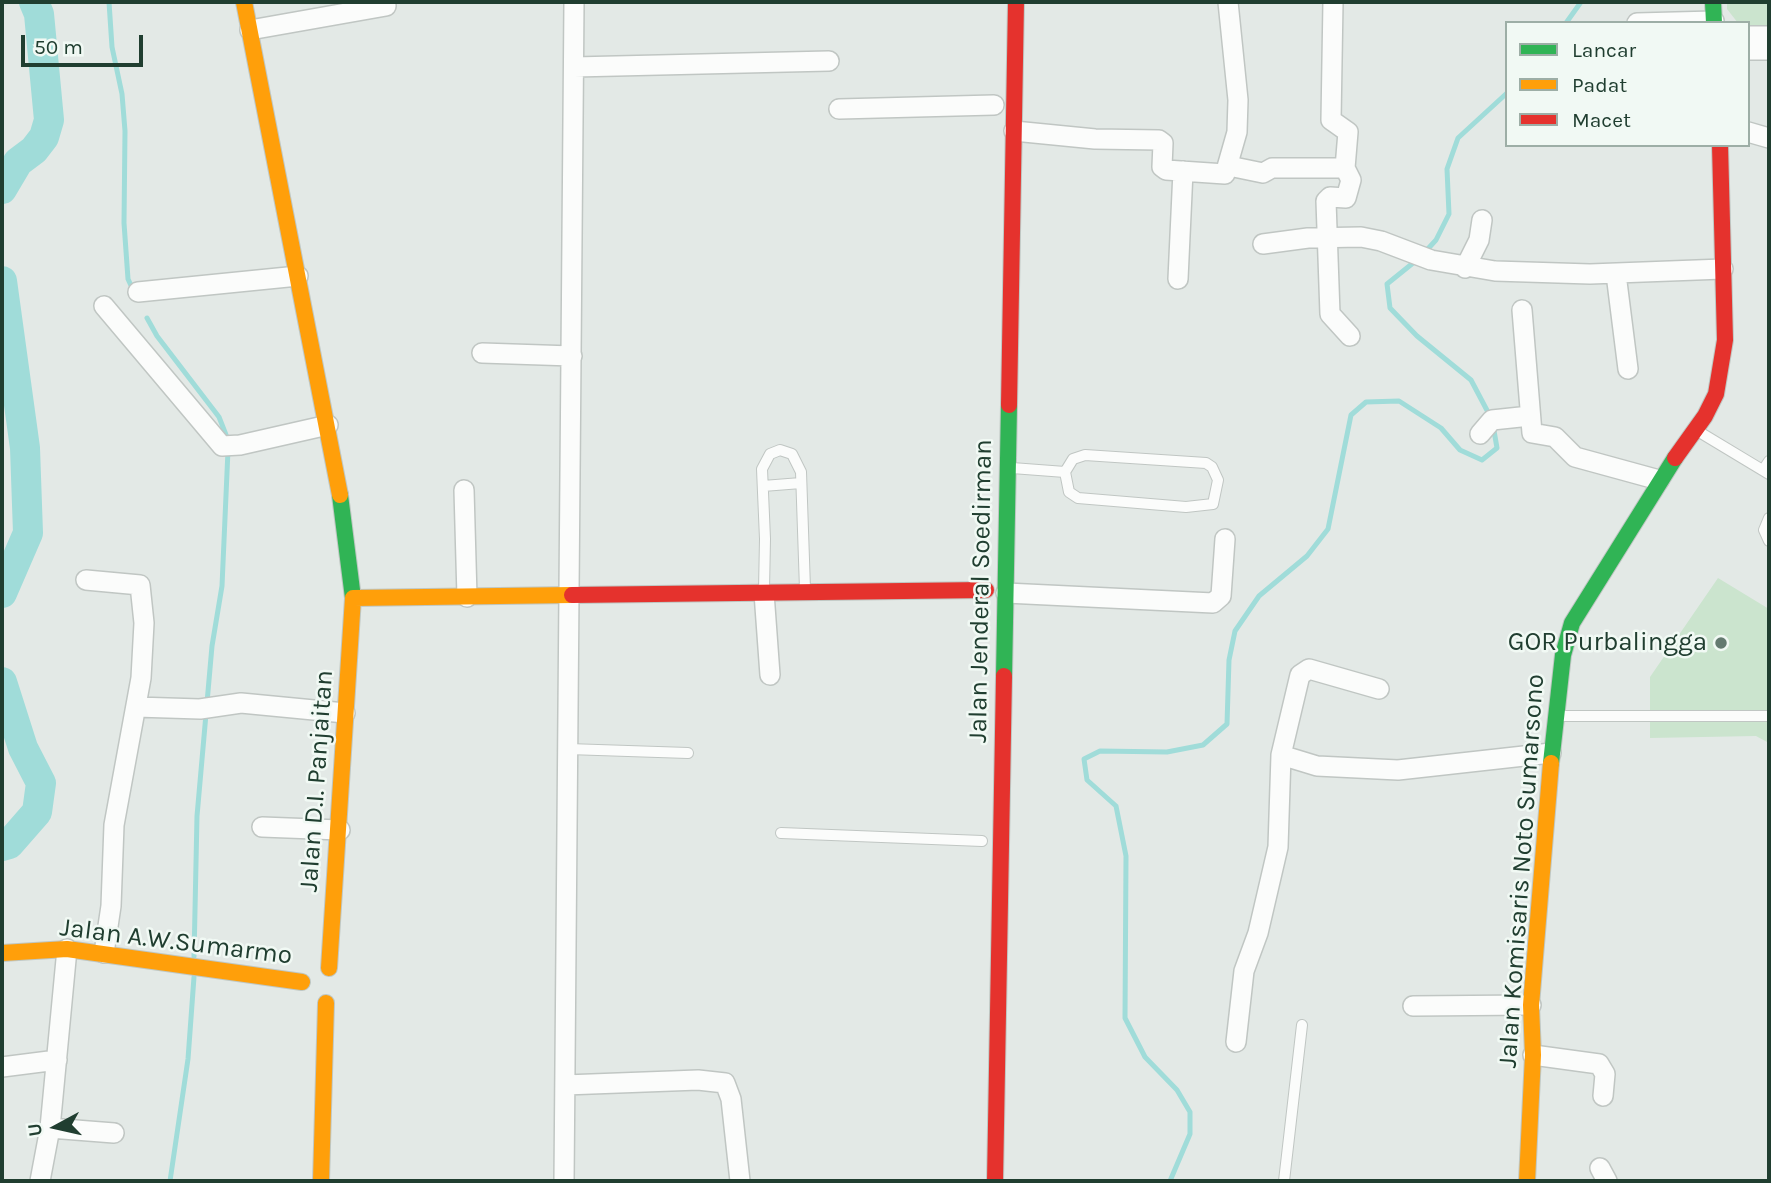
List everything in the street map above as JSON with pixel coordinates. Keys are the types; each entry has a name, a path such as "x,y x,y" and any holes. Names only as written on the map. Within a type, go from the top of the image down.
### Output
{"main road":[{"name":"Jalan D.I. Panjaitan","path":"244,2 328,425 347,533 353,598 329,968"},
{"name":"Jalan Jenderal Soedirman","path":"995,1181 991,591 1008,468 1016,2"},
{"name":"Jalan Komisaris Noto Sumarsono","path":"1527,1181 1533,1055 1531,1006 1551,753 1563,655 1572,623 1659,480 1696,430 1716,394 1723,368 1720,147"},
{"path":"353,598 991,591"},
{"name":"Jalan A.W.Sumarmo","path":"2,953 67,949 302,982"},
{"path":"321,1181 326,1003 340,986 329,968 312,968 302,982 308,999 326,1003"}],"street":[{"path":"564,1181 574,2"},
{"path":"1014,131 1095,139 1159,140 1163,143 1162,167 1222,174 1229,166 1237,132 1238,100 1228,2"},
{"path":"1333,2 1331,120 1348,132 1345,168 1351,178 1345,199 1330,197 1326,201 1330,317 1343,324 1350,335"},
{"path":"250,30 386,6"},
{"path":"1656,21 1714,15"},
{"path":"1750,36 1769,36"},
{"path":"1750,50 1769,50"},
{"path":"574,67 829,61"},
{"path":"839,109 994,105"},
{"path":"1750,133 1769,138"},
{"path":"1229,166 1263,173 1272,168 1345,168"},
{"path":"1178,279 1183,171"},
{"path":"1465,268 1479,240 1482,220"},
{"path":"1263,244 1327,237 1361,237 1465,268 1616,274 1723,269"},
{"path":"1616,274 1628,369"},
{"path":"138,292 298,276"},
{"path":"104,306 233,446 328,425"},
{"path":"1522,310 1532,433 1555,437 1575,457 1659,480"},
{"path":"482,352 572,356"},
{"path":"1480,434 1492,420 1530,416"},
{"path":"464,490 467,597"},
{"path":"991,591 1213,603 1221,596 1225,539"},
{"path":"86,580 138,583 142,589 141,678 114,825 111,906 104,953"},
{"path":"764,593 770,675"},
{"path":"1236,1041 1244,971 1258,933 1278,847 1281,755 1303,671 1309,669 1379,689"},
{"path":"136,708 206,708 241,704 345,713"},
{"path":"1281,755 1317,765 1398,770 1551,753"},
{"path":"262,827 340,830"},
{"path":"40,1181 50,1128 67,949"},
{"path":"1413,1006 1531,1006"},
{"path":"1533,1055 1599,1064 1605,1074 1604,1096"},
{"path":"2,1067 57,1060"},
{"path":"565,1085 698,1080 725,1083 732,1099 740,1181"},
{"path":"50,1128 114,1133"}],"lane":[{"path":"1696,430 1767,469"},
{"path":"764,593 764,461 770,454 780,450 787,451 798,461 802,483 805,593"},
{"path":"1085,455 1206,463 1212,467 1218,480 1213,504 1186,507 1074,496 1069,492 1065,472 1073,459 1085,455"},
{"path":"1008,468 1065,472"},
{"path":"763,486 802,483"},
{"path":"1769,518 1764,530 1769,541"},
{"path":"1555,716 1769,716"},
{"path":"569,749 688,753"},
{"path":"781,833 982,841"},
{"path":"1284,1181 1302,1025"}],"green space":[{"path":"1727,2 1769,2 1769,27 1750,27 1750,21 1736,21 1727,9"},
{"name":"GOR Purbalingga","path":"1718,578 1769,609 1769,743 1756,736 1650,738 1650,677"}],"waterway":[{"path":"2,189 18,162 34,150 44,137 49,120 39,14 34,2"},
{"path":"109,2 112,47 122,94 125,131 124,223 128,279 134,292"},
{"path":"1567,21 1581,2"},
{"path":"1425,252 1436,240 1449,214 1447,169 1458,138 1505,95"},
{"path":"1418,259 1387,284 1390,308 1417,336 1471,380 1490,416"},
{"path":"2,281 25,448 28,533 2,593"},
{"path":"147,318 157,336 219,417 228,440"},
{"path":"1170,1181 1190,1134 1190,1112 1177,1090 1145,1057 1125,1018 1126,856 1116,806 1087,780 1084,759 1100,751 1167,752 1203,745 1227,724 1229,660 1235,631 1259,596 1307,556 1328,529 1351,415 1366,402 1399,401 1441,428 1460,450 1482,460 1497,448 1493,425"},
{"path":"194,957 197,816 212,646 222,586 228,450"},
{"path":"2,682 23,748 41,783 37,812 9,844 2,846"},
{"path":"170,1181 188,1059 194,977"}],"traffic: fast":[{"path":"1713,2 1714,21"},
{"path":"1004,676 1009,405"},
{"path":"1551,763 1563,655 1572,623 1675,458"},
{"path":"340,495 353,598"}],"traffic: slow":[{"path":"244,2 340,495"},
{"path":"329,968 353,598 572,595"},
{"path":"1527,1181 1533,1055 1531,1005 1551,763"},
{"path":"2,953 67,949 302,982"},
{"path":"321,1181 326,1003"}],"traffic: jam":[{"path":"1009,405 1016,2"},
{"path":"1675,458 1705,416 1716,394 1725,340 1720,147"},
{"path":"572,595 986,590"},
{"path":"995,1181 1004,676"}],"place":[{"name":"GOR Purbalingga","path":"1721,643"}]}
